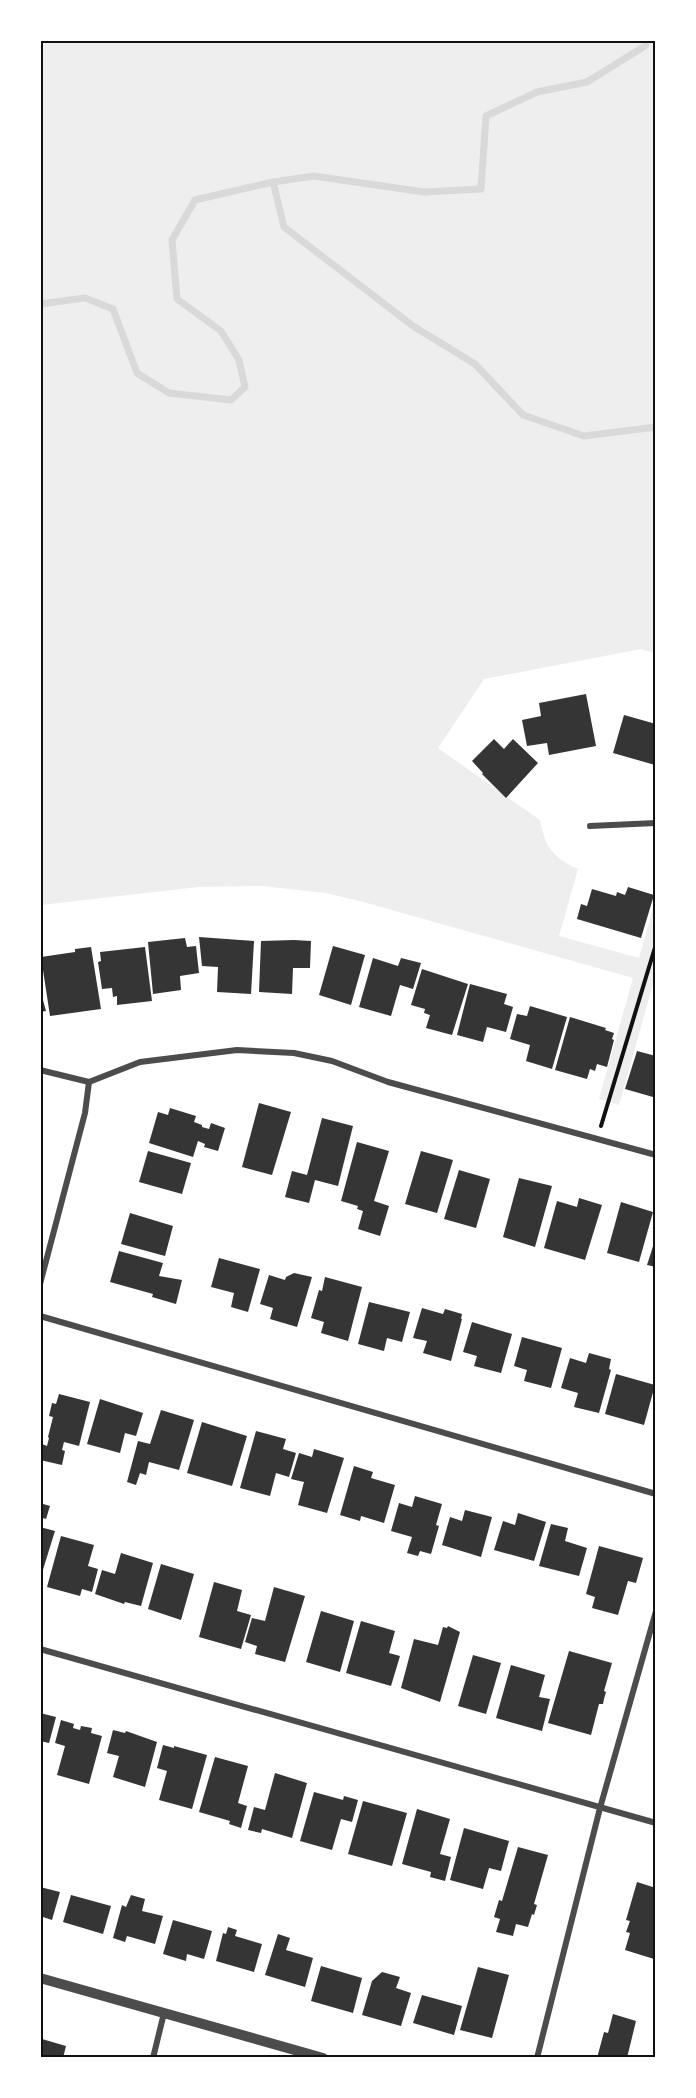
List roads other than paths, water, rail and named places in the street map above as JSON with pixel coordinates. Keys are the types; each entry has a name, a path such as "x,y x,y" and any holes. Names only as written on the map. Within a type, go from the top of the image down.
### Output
{"street":[{"path":"590,826 656,823"},
{"path":"40,1070 89,1082 140,1062 237,1050 294,1053 332,1061 388,1082 656,1155"},
{"path":"40,1284 85,1113 89,1082"},
{"path":"40,1316 656,1494"},
{"path":"537,2058 600,1808 656,1611"},
{"path":"40,1648 656,1823"},
{"path":"40,1978 323,2058"},
{"path":"153,2058 164,2013"}],"waterway":[{"path":"40,304 85,298 113,309 137,373 169,393 231,400 245,387 239,360 221,331 177,299 172,240 195,200 273,182 314,176 424,192 481,189 486,116 537,92 587,82 645,46 647,40"},
{"path":"273,182 284,227 413,326 475,364 523,415 584,436 656,427"}]}
